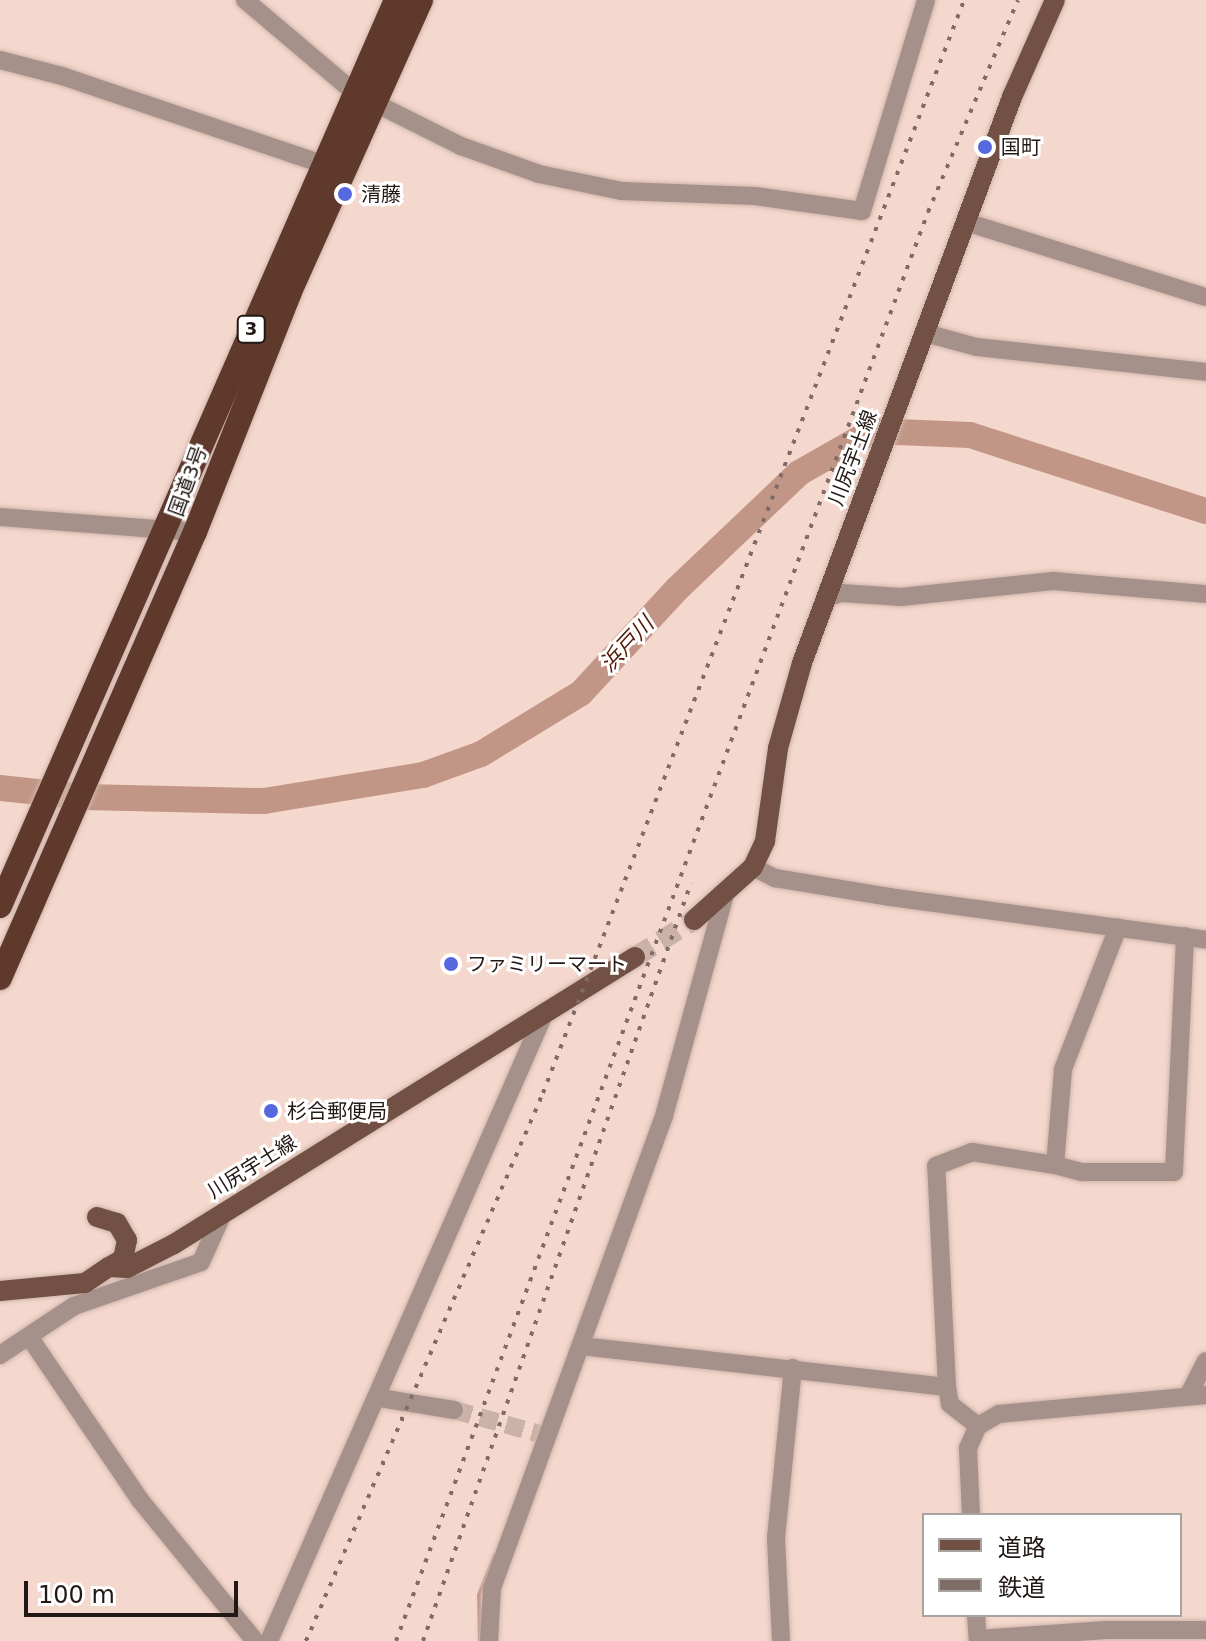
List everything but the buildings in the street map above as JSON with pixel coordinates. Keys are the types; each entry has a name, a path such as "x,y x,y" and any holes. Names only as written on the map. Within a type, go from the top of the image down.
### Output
{"highway":[{"name":"国道3号","path":"0,978 195,532 364,99 396,0"},
{"name":"国道3号","path":"0,906 105,658 165,528 322,164 421,0"}],"main road":[{"name":"川尻宇土線","path":"694,920 724,898 753,867 765,841 786,714 828,591 966,222 1055,0"},
{"name":"川尻宇土線","path":"0,1291 85,1283 109,1267 127,1268 223,1213 635,957"},
{"path":"97,1217 117,1223 127,1240 123,1259 109,1267"}],"street":[{"path":"245,0 364,99 461,146 539,174 622,191 755,196 862,211 926,0"},
{"path":"0,60 62,76 322,164"},
{"path":"966,222 1206,297"},
{"path":"923,340 1206,372"},
{"path":"0,517 195,532"},
{"path":"828,591 901,597 1053,581 1206,594"},
{"path":"753,867 802,883 1206,940"},
{"path":"489,1641 492,1588 664,1116 724,898"},
{"path":"1055,1165 1063,1069 1118,927"},
{"path":"978,1426 950,1404 947,1387 936,1166 972,1152 1082,1172 1174,1172 1185,936"},
{"path":"269,1641 380,1398 545,1012"},
{"path":"0,1355 74,1306 201,1262 223,1213"},
{"path":"30,1338 140,1500 255,1641"},
{"path":"581,1346 947,1387"},
{"path":"971,1513 968,1448 978,1426 999,1414 1197,1395 1206,1361"},
{"path":"781,1641 776,1538 793,1368"},
{"path":"380,1398 454,1410"},
{"path":"976,1617 978,1640 1206,1630"}],"waterway":[{"name":"浜戸川","path":"0,788 84,797 264,801 423,775 481,754 581,693 678,588 799,473 873,431 970,435 1206,511"},
{"path":"480,1641 479,1595 495,1555"}],"tunnel":[{"path":"635,957 694,920"},
{"path":"454,1410 547,1436"}],"railway":[{"path":"306,1641 543,1093 964,0"},
{"path":"396,1641 928,212 1018,0"},
{"path":"423,1641 691,883"}],"place":[{"name":"国町","path":"985,147"},
{"name":"清藤","path":"345,194"},
{"name":"ファミリーマート","path":"451,964"},
{"name":"杉合郵便局","path":"271,1111"}]}
